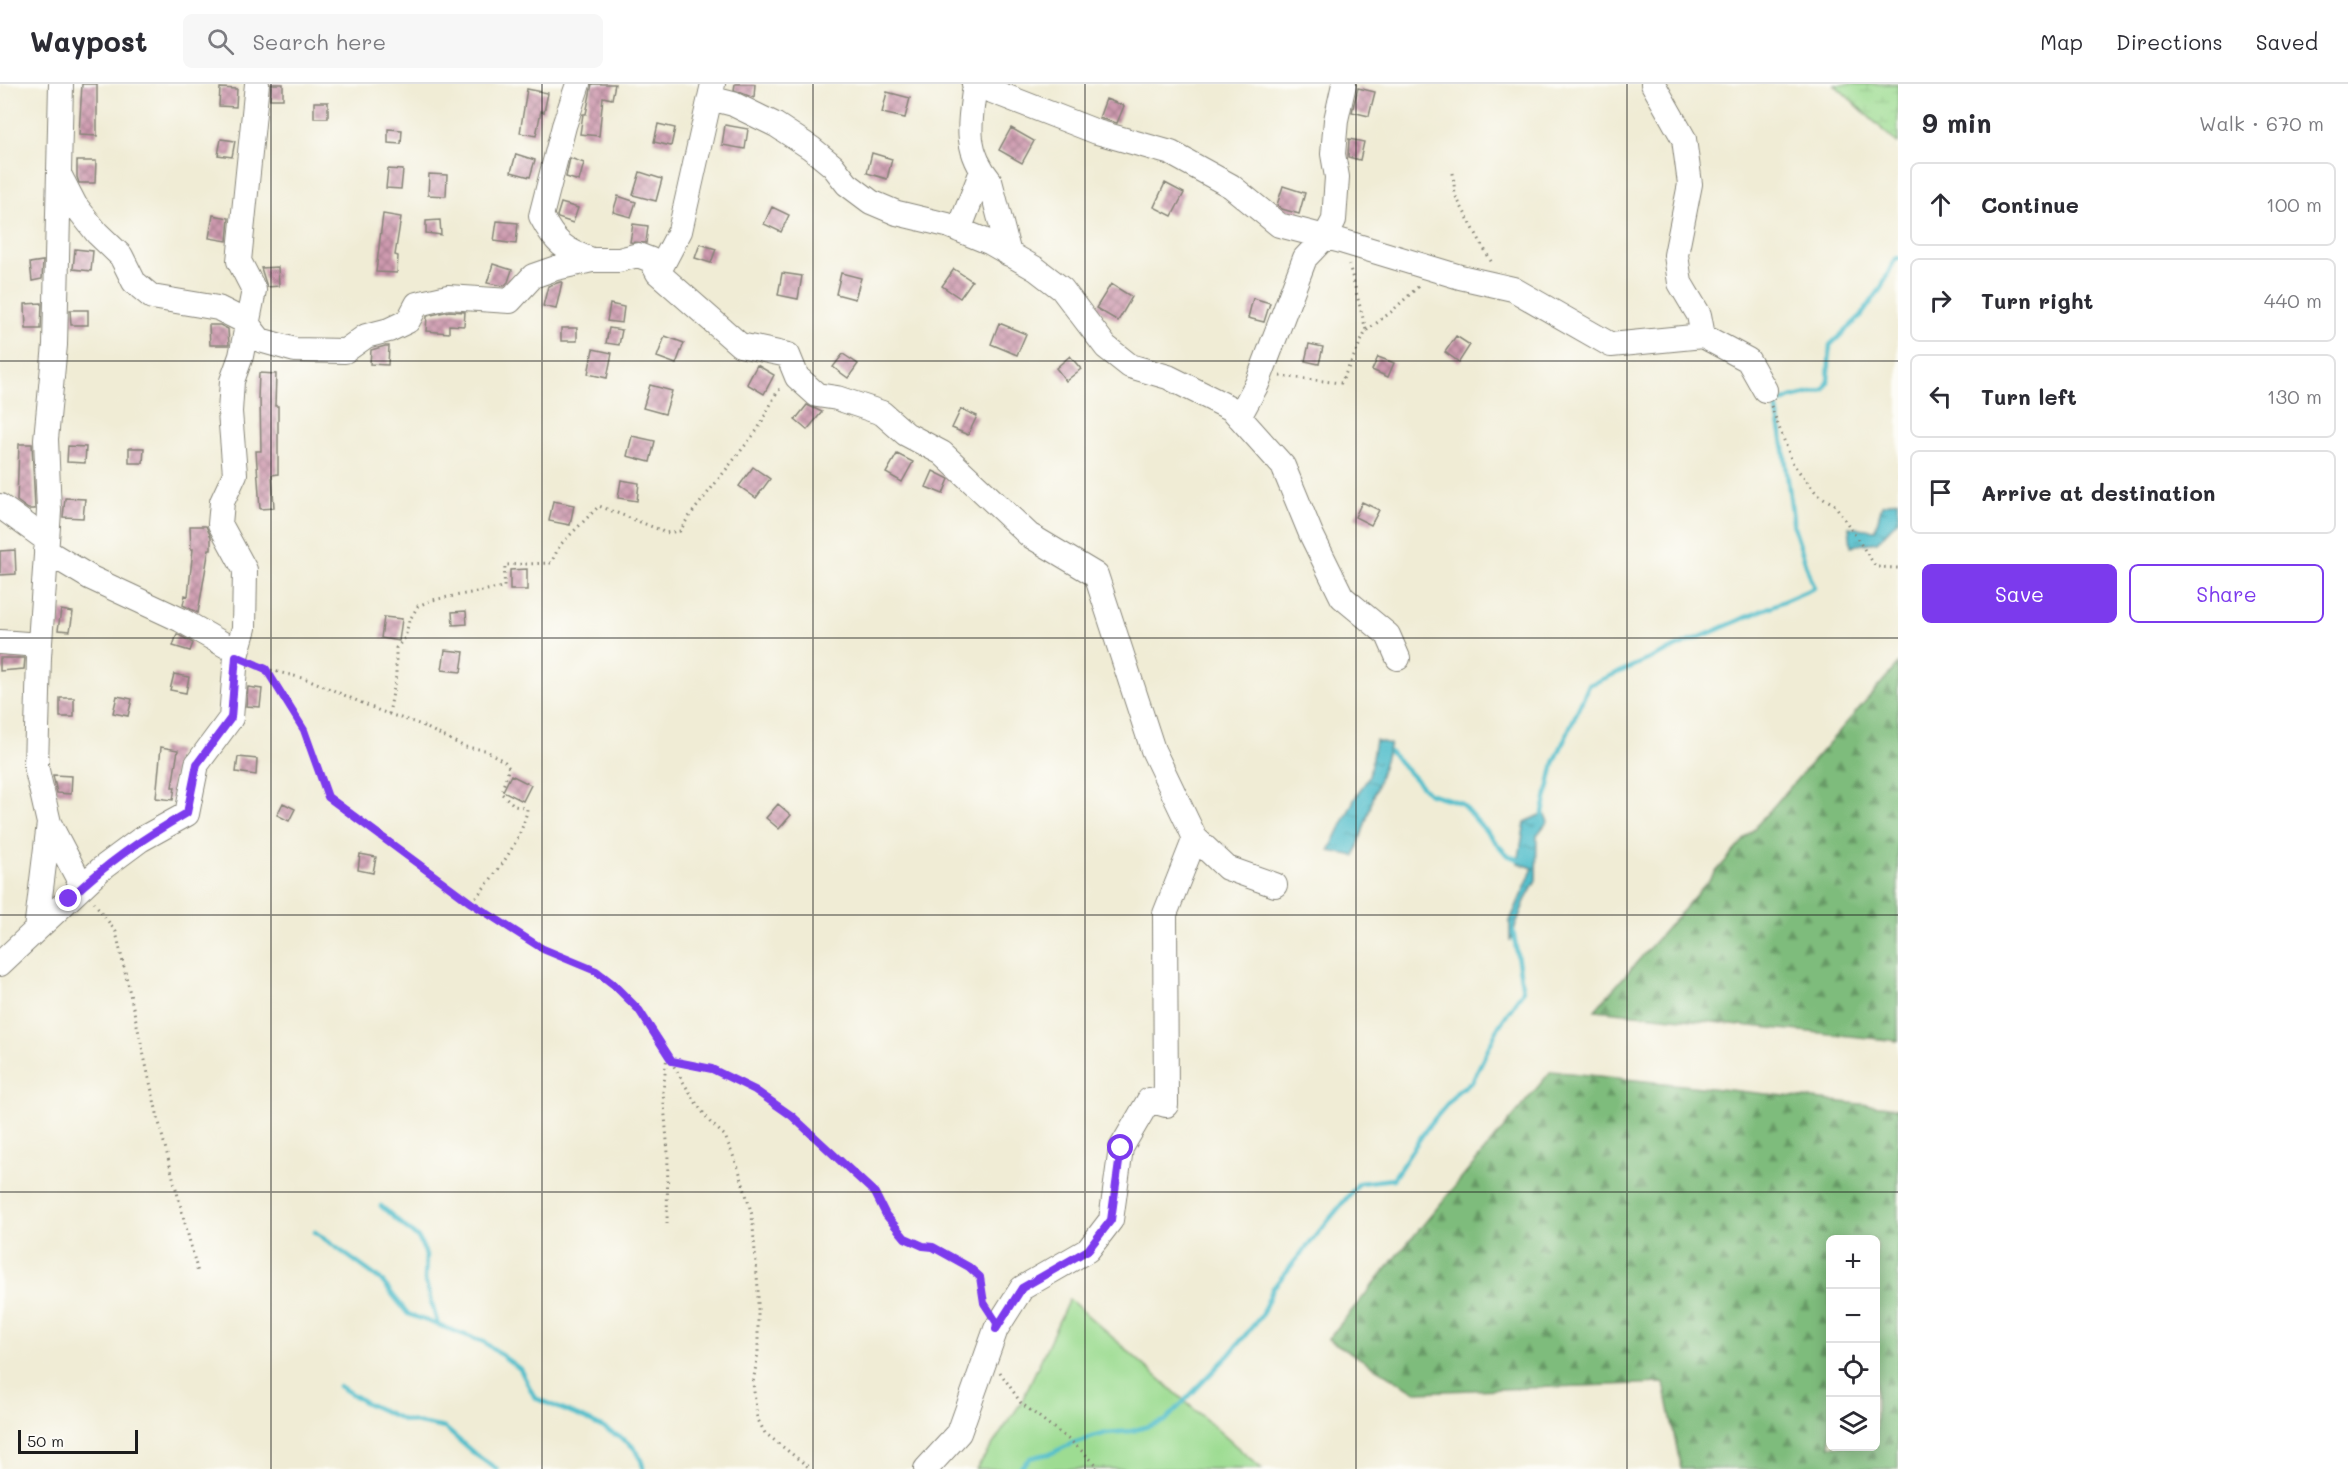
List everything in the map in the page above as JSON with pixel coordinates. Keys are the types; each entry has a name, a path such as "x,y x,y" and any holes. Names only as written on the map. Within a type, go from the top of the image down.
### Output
{"street":[{"path":"61,84 55,345 46,439 49,511 40,645 36,766 49,823 82,886"},
{"path":"0,964 101,869 140,840 187,813 197,764 231,718 237,654 244,628 245,570 220,524 222,502 235,474 230,412 232,381 240,356 254,290 239,261 257,84"},
{"path":"578,84 564,126 541,216 551,237 568,251 592,260"},
{"path":"1009,254 990,181 971,150 969,133 975,84 1011,91 1097,132 1171,153 1231,186 1279,225 1436,270 1513,289 1611,345 1703,336 1748,360 1764,390"},
{"path":"1333,239 1337,177 1333,154 1336,120 1344,84"},
{"path":"1653,84 1684,139 1690,184 1676,255 1680,283 1699,315 1703,336"},
{"path":"658,273 680,231 711,91 785,131 825,160 847,184 871,202 897,213 947,225 1036,269 1062,289 1106,347 1130,366 1168,377 1232,409 1283,466 1311,534 1342,597 1388,635 1398,658"},
{"path":"959,230 982,171"},
{"path":"59,174 75,205 121,256 134,282 152,297 218,308 246,322 260,340 295,350 345,351 366,336 389,330 408,321 417,304 448,297 510,301 532,276 592,260 619,260 638,255 651,260 658,273 740,345 788,355 797,377 817,395 837,398 882,413 906,434 942,453 1029,535 1096,575 1153,750 1195,838 1227,868 1275,885"},
{"path":"1239,417 1261,374 1305,258 1333,239"},
{"path":"0,506 91,578 181,620 237,654"},
{"path":"0,642 40,645"},
{"path":"36,930 49,823"},
{"path":"926,1469 959,1433 996,1329 1022,1288 1088,1250 1111,1220 1121,1148 1149,1100 1166,1105 1165,914 1195,838"}],"path":[{"path":"1453,173 1455,195 1488,259 1513,289"},
{"path":"1333,239 1362,310 1366,331"},
{"path":"1261,374 1341,383 1366,331 1391,312 1436,270"},
{"path":"389,714 396,676 396,648 405,638 409,621 418,606 432,600 504,587 505,565 551,563 560,545 599,506 665,533 680,531 758,429 777,392 797,377"},
{"path":"1764,390 1792,464 1817,494 1834,505 1876,567 1898,568"},
{"path":"237,654 266,669 310,680 389,714 419,724 465,747 485,750 505,762 509,768 501,793 514,806 527,809 525,821 501,865 471,903"},
{"path":"266,669 304,730 328,797 471,903 543,949 596,971 613,984 639,1010 694,1100 710,1122 725,1136 740,1170 752,1215 758,1288 758,1353 753,1383 757,1418 765,1433 811,1469"},
{"path":"82,886 116,932 161,1131 198,1273"},
{"path":"667,1053 663,1092 668,1153 667,1225"},
{"path":"672,1061 712,1069 755,1090 792,1116 875,1193 886,1215 905,1238 923,1246 933,1247 969,1267 980,1277 984,1303 997,1323 996,1329"},
{"path":"987,1354 1022,1403 1073,1443 1098,1466 1096,1469"}],"green space":[{"path":"1834,84 1898,84 1898,144"},
{"path":"1898,664 1898,1041 1595,1010"},
{"path":"1551,1071 1898,1108 1898,1469 1681,1469 1664,1383 1416,1392 1328,1339"},
{"path":"1069,1299 1262,1469 976,1469 1021,1403"}],"water":[{"path":"1898,500 1898,520 1877,542 1851,546 1849,527 1875,530 1882,505"},
{"path":"1375,740 1390,744 1355,856 1329,851 1355,798 1369,776"},
{"path":"1544,813 1548,821 1537,835 1536,881 1525,901 1510,941 1510,921 1533,868 1518,863 1525,822"}],"building":[{"path":"82,84 97,84 97,136 79,135"},
{"path":"271,84 283,84 283,99 270,99"},
{"path":"592,84 615,84 612,99 603,97 599,136 580,134"},
{"path":"735,84 755,84 754,98 734,90"},
{"path":"220,88 237,89 236,107 219,106"},
{"path":"1358,88 1375,92 1369,116 1352,112"},
{"path":"527,89 548,93 544,112 541,111 536,136 520,133"},
{"path":"887,92 910,98 905,118 882,113"},
{"path":"1106,99 1124,106 1117,123 1099,118"},
{"path":"314,102 328,102 328,118 314,118"},
{"path":"658,124 675,128 671,146 654,142"},
{"path":"725,125 748,129 745,149 722,145"},
{"path":"1011,128 1034,141 1022,163 999,150"},
{"path":"388,129 402,130 401,144 388,143"},
{"path":"221,139 235,141 232,157 218,155"},
{"path":"1349,139 1364,142 1360,160 1348,157"},
{"path":"872,153 892,159 887,179 867,173"},
{"path":"516,154 535,160 530,177 511,172"},
{"path":"570,158 584,163 579,181 566,177"},
{"path":"77,161 96,161 95,183 79,183"},
{"path":"388,169 403,170 401,189 386,188"},
{"path":"640,172 662,179 656,201 633,195"},
{"path":"429,174 447,175 446,196 428,195"},
{"path":"1165,183 1184,193 1172,216 1154,207"},
{"path":"1283,186 1305,193 1299,214 1282,209 1277,205"},
{"path":"618,196 636,202 631,217 613,212"},
{"path":"561,203 578,208 573,223 558,218"},
{"path":"772,207 789,215 781,232 764,224"},
{"path":"383,214 401,217 395,255 398,256 397,273 376,272"},
{"path":"213,215 229,218 227,241 209,238"},
{"path":"440,220 441,235 426,233 426,221"},
{"path":"497,221 518,223 516,244 494,241"},
{"path":"633,224 648,226 646,243 630,242"},
{"path":"700,244 716,249 711,263 695,258"},
{"path":"75,249 93,251 91,271 73,269"},
{"path":"43,261 42,279 32,281 30,263"},
{"path":"493,264 512,270 504,286 487,283"},
{"path":"278,267 279,286 267,287 261,268"},
{"path":"954,269 972,281 960,298 942,286"},
{"path":"782,273 802,276 798,299 778,295"},
{"path":"841,273 861,278 855,299 836,294"},
{"path":"562,282 556,309 543,306 548,286"},
{"path":"1111,284 1132,297 1118,321 1096,308"},
{"path":"1253,298 1270,303 1264,322 1248,318"},
{"path":"42,303 41,329 26,329 25,304"},
{"path":"610,304 624,307 622,323 607,321"},
{"path":"70,310 88,310 88,325 71,325"},
{"path":"449,311 465,312 464,326 449,325 449,333 426,331 427,316"},
{"path":"999,323 1026,334 1017,355 991,344"},
{"path":"209,325 220,325 228,329 229,345 210,345"},
{"path":"561,328 577,328 577,341 561,341"},
{"path":"609,328 622,330 619,345 606,343"},
{"path":"665,336 684,343 676,364 657,357"},
{"path":"1456,336 1470,345 1459,362 1445,352"},
{"path":"1309,344 1323,347 1319,364 1305,361"},
{"path":"389,346 388,365 370,364 371,350"},
{"path":"593,349 612,353 607,378 588,374"},
{"path":"843,354 858,364 848,378 833,367"},
{"path":"1070,356 1081,369 1066,381 1056,368"},
{"path":"1378,357 1394,363 1388,377 1372,370"},
{"path":"757,365 774,375 764,394 747,384"},
{"path":"259,373 276,374 275,406 278,406 278,474 272,475 274,508 260,509 256,451 261,451"},
{"path":"650,385 672,391 665,414 643,408"},
{"path":"807,405 822,412 807,430 795,420"},
{"path":"961,409 977,416 968,435 952,428"},
{"path":"632,436 655,441 650,462 627,456"},
{"path":"19,444 32,444 35,509 28,509 17,501"},
{"path":"68,446 86,447 85,463 67,462"},
{"path":"129,448 144,448 143,463 129,463"},
{"path":"897,454 913,462 902,482 886,473"},
{"path":"753,467 770,479 756,498 739,486"},
{"path":"933,471 949,479 943,494 926,487"},
{"path":"621,480 639,483 637,501 618,498"},
{"path":"65,498 85,499 83,518 63,517"},
{"path":"553,501 574,505 570,525 549,521"},
{"path":"1362,502 1379,510 1371,525 1355,517"},
{"path":"190,526 206,526 211,537 211,549 209,549 198,613 183,605 185,595 188,596 193,549 191,549"},
{"path":"15,550 16,574 0,575 0,551"},
{"path":"527,569 527,590 510,590 510,570"},
{"path":"61,610 73,612 70,631 58,630"},
{"path":"466,611 467,624 453,625 452,612"},
{"path":"384,617 402,619 399,641 381,638"},
{"path":"177,634 193,643 190,651 173,646"},
{"path":"445,650 464,652 461,672 442,670"},
{"path":"0,658 25,658 24,669 0,671"},
{"path":"174,674 189,677 186,693 170,690"},
{"path":"248,687 262,689 260,707 246,706"},
{"path":"117,696 132,699 128,716 113,713"},
{"path":"60,698 74,698 74,717 60,717"},
{"path":"161,747 178,750 172,787 175,787 173,800 156,798"},
{"path":"238,757 257,759 256,775 236,772"},
{"path":"53,775 72,776 71,794 57,793"},
{"path":"511,775 531,785 523,801 503,791"},
{"path":"283,803 295,809 289,821 277,815"},
{"path":"778,804 791,815 779,829 766,818"},
{"path":"360,854 376,857 373,873 358,870"}],"waterway":[{"path":"1542,817 1554,763 1589,685 1814,588 1794,528 1776,405 1791,398 1824,390 1828,382 1830,345 1861,316 1881,288 1895,259 1898,258"},
{"path":"1390,752 1428,793 1461,803 1507,855 1524,862"},
{"path":"1019,1469 1030,1458 1052,1453 1073,1443 1106,1433 1132,1431 1165,1421 1229,1355 1261,1316 1273,1288 1359,1183 1393,1179 1427,1128 1458,1091 1472,1082 1499,1026 1523,991 1513,930"},
{"path":"381,1206 419,1239 426,1255 425,1280 438,1325"},
{"path":"315,1232 381,1280 408,1314 484,1342 520,1369 535,1398 596,1424 630,1444 639,1455 643,1469"},
{"path":"339,1386 364,1402 403,1420 445,1428 476,1455 497,1469"}],"route":[{"path":"69,899 101,869 140,840 187,813 197,764 231,718 236,656 266,669 304,730 328,797 380,838 471,903 543,949 596,971 613,984 639,1010 672,1061 712,1069 755,1090 792,1116 875,1193 886,1215 905,1238 923,1246 933,1247 969,1267 980,1277 984,1303 997,1323 996,1329 1022,1288 1088,1250 1111,1220 1121,1148"}]}
